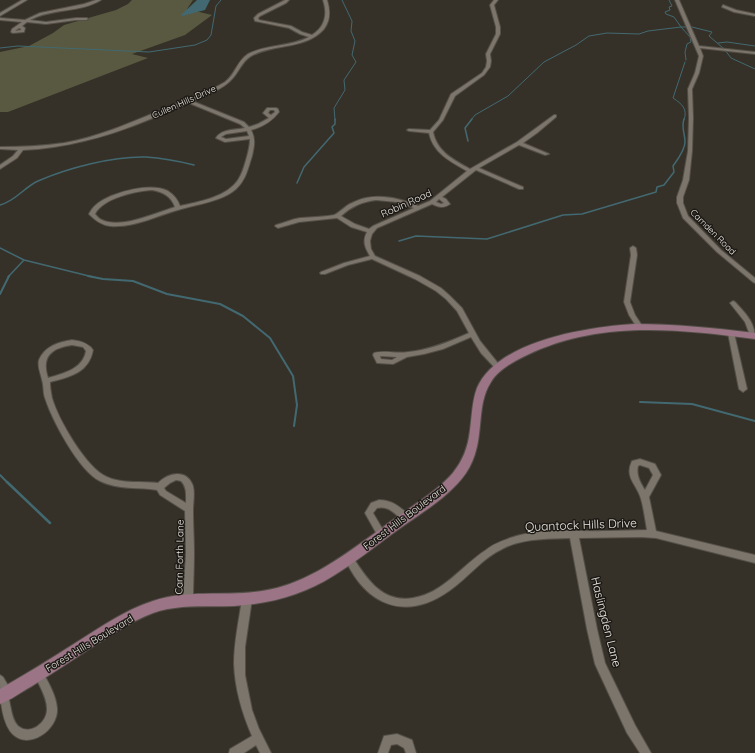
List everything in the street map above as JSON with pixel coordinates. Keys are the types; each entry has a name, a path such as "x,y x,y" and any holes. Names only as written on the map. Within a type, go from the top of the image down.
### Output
{"main road":[{"name":"Forest Hills Boulevard","path":"4,695 122,620 154,607 188,600 248,599 278,593 308,583 349,559 435,496 467,463 476,437 478,406 481,392 487,380 498,367 534,346 558,337 591,331 640,327 671,327 754,336"}],"street":[{"path":"0,16 25,0"},
{"path":"19,26 40,15 99,0"},
{"path":"278,0 278,6"},
{"path":"287,0 286,2 259,15 256,18 257,21 290,27 313,37 321,30 328,16 328,9 325,0"},
{"path":"496,0 492,5 498,23 498,34 489,50 488,67 483,74 453,95 441,120 431,132 432,141 435,146 455,162 520,188"},
{"name":"Camden Road","path":"677,0 701,56 697,73 690,89 690,151 686,180 680,197 680,203 685,217 720,252 755,281"},
{"path":"723,6 735,11 755,14"},
{"path":"731,16 735,11"},
{"path":"0,19 52,23 86,19"},
{"name":"Cullen Hills Drive","path":"0,148 21,149 55,146 95,138 188,101 230,79 239,64 249,55 262,50 300,42 313,37"},
{"path":"698,47 755,53"},
{"path":"178,208 174,198 169,194 156,189 146,189 105,201 96,207 92,214 101,221 126,224 219,196 237,185 246,167 252,143 252,137 249,129 234,119 188,101"},
{"name":"Robin Road","path":"369,231 385,221 432,202 455,182 536,132 554,116"},
{"path":"252,137 225,141 218,138 220,135 225,133 261,126 272,118"},
{"path":"409,130 431,132"},
{"path":"519,143 547,154"},
{"path":"0,167 15,157 21,149"},
{"path":"432,202 440,206 447,204 439,197"},
{"path":"278,226 299,220 338,216 348,206 371,199 398,200 418,208"},
{"path":"338,216 345,222 369,231 366,246 373,257 440,289 458,307 472,334 485,354 498,367"},
{"path":"633,248 634,255 627,302 632,315 640,327"},
{"path":"323,272 373,257"},
{"path":"733,302 748,321 754,336"},
{"path":"731,333 743,389"},
{"path":"406,355 448,345 472,334"},
{"path":"46,381 79,368 87,359 90,350 82,344 68,343 48,353 43,358 42,363 49,401 60,424 90,471 101,479 112,482 160,487 175,476 182,477 187,481 189,486 189,509"},
{"name":"Carn Forth Lane","path":"160,487 163,493 182,503 189,509 190,554 188,600"},
{"path":"645,497 652,534"},
{"path":"382,535 370,517 369,513 374,505 387,503 393,506 406,518"},
{"name":"Quantock Hills Drive","path":"349,559 368,586 376,594 385,600 408,603 419,602 448,589 477,561 502,544 520,539 574,535 652,534 755,559"},
{"name":"Haslingden Lane","path":"574,535 600,664 631,729 646,753"},
{"path":"248,599 241,633 239,662 242,690 258,738 266,753"},
{"path":"0,680 10,723 15,730 22,734 32,734 42,731 52,718 51,702 39,674"},
{"path":"234,753 258,738"},
{"path":"383,753 388,740 397,739 408,744 411,753"}],"green space":[{"path":"132,0 193,0 187,9 212,15 185,35 132,54 148,58 8,112 0,112 0,52 29,46 53,33 64,25 116,10 128,4"}],"water":[{"path":"197,0 210,0 205,10 181,15"}],"waterway":[{"path":"0,48 18,46 149,52 195,45 207,40 211,35 216,6 221,0"},
{"path":"335,120 334,108 345,90 344,80 356,62 352,55 355,41 351,31 352,21 342,0"},
{"path":"669,0 672,6 669,7 670,10 665,12 666,14 674,17 681,27"},
{"path":"471,120 475,115 508,96 544,62 576,45 589,36 607,33 639,34 648,31 681,27"},
{"path":"681,27 686,27"},
{"path":"681,27 690,37 691,42 687,44 685,52 686,60"},
{"path":"692,27 712,32 709,36 723,48"},
{"path":"718,43 727,42 755,46"},
{"path":"725,50 731,58 755,69"},
{"path":"684,120 685,110 679,102 673,98 685,62"},
{"path":"468,141 465,128 472,119"},
{"path":"399,241 416,236 487,239 563,215 582,214 656,192 657,187 664,185 674,172 673,166 684,148 684,119"},
{"path":"297,183 304,167 334,133 332,127 335,124 335,120"},
{"path":"0,205 11,201 28,187 50,176 77,167 119,158 158,158 194,165"},
{"path":"0,248 24,260"},
{"path":"8,277 24,260"},
{"path":"24,260 93,277"},
{"path":"0,294 9,276"},
{"path":"88,276 93,277"},
{"path":"93,277 133,281 167,294 220,304 243,316 270,338 293,376 297,405 294,426"},
{"path":"640,402 692,404 755,421"},
{"path":"0,475 7,482"},
{"path":"7,482 50,523"}]}
